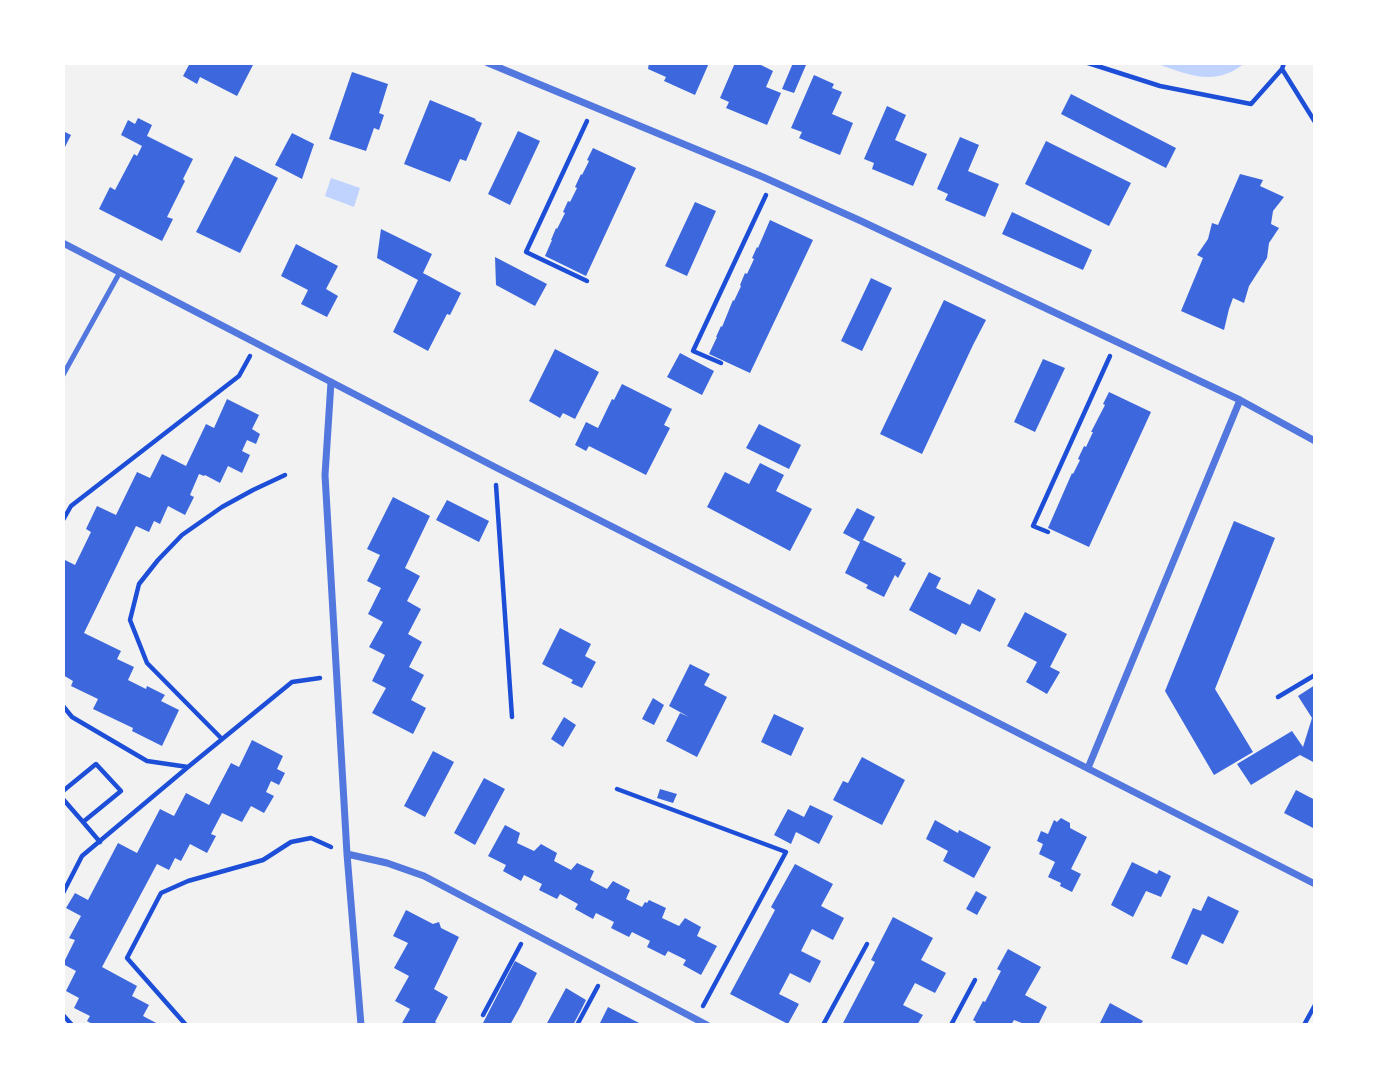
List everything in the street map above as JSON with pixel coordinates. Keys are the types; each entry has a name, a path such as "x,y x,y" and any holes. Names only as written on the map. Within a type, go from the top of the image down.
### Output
{"street":[{"path":"488,63 772,181 861,221 1240,400 1315,441"},
{"path":"63,243 495,467 1315,884"},
{"path":"331,382 325,475 360,1025"},
{"path":"1088,768 1240,400"},
{"path":"348,854 387,863 424,876 707,1025"}],"lane":[{"path":"63,375 120,272"}],"path":[{"path":"1088,63 1160,86 1251,104 1282,69 1284,63"},
{"path":"1282,69 1315,122"},
{"path":"587,281 526,252 594,107"},
{"path":"721,363 693,351 772,181"},
{"path":"1048,533 1033,526 1116,342"},
{"path":"63,520 71,506 239,376 258,343"},
{"path":"495,467 512,717"},
{"path":"222,740 147,663 130,620 139,584 158,559 182,535 222,507 285,475"},
{"path":"63,893 82,856 292,682 337,675"},
{"path":"1278,697 1315,675"},
{"path":"63,706 72,717 147,761 188,767"},
{"path":"63,791 96,764 121,791 83,822"},
{"path":"617,789 786,852 696,1019"},
{"path":"63,799 100,842"},
{"path":"186,1025 127,958 161,893 188,881 263,860 291,842 310,838 348,854"},
{"path":"483,1014 528,931"},
{"path":"823,1025 867,944"},
{"path":"577,1025 605,972"},
{"path":"951,1025 975,979"},
{"path":"1304,1025 1315,1004"},
{"path":"63,1014 72,1025"}],"water":[{"path":"1155,63 1245,63 1234,71 1211,77 1189,74"},
{"path":"331,178 360,188 354,207 325,196"}],"building":[{"path":"190,63 254,63 237,96 200,77 197,84 183,76"},
{"path":"649,63 709,63 695,95 664,81 666,77 648,69"},
{"path":"735,63 757,63 773,71 766,87 781,93 767,125 726,108 729,102 720,98"},
{"path":"793,63 806,65 794,93 782,89"},
{"path":"352,72 388,84 379,113 384,115 379,130 374,128 366,151 329,139"},
{"path":"814,75 834,84 832,88 842,92 832,114 853,123 840,155 799,138 802,132 791,128"},
{"path":"1071,94 1176,148 1166,168 1061,114"},
{"path":"430,100 482,123 466,161 460,159 450,182 404,164"},
{"path":"887,106 906,115 895,140 927,154 913,186 872,169 874,163 864,159"},
{"path":"138,118 152,125 147,136 193,159 167,217 173,219 162,241 99,209 110,187 115,190 134,154 137,156 142,146 121,135 128,120 135,124"},
{"path":"63,131 71,135 63,151"},
{"path":"518,131 540,141 510,205 488,194"},
{"path":"292,133 314,144 302,179 275,165"},
{"path":"960,137 979,145 968,171 999,184 985,217 945,200 948,194 937,189"},
{"path":"1046,141 1131,183 1109,226 1025,184"},
{"path":"593,148 636,168 586,276 545,256"},
{"path":"235,156 278,178 240,253 196,232"},
{"path":"1240,174 1263,180 1260,186 1284,197 1273,211 1271,224 1279,228 1269,243 1267,258 1249,286 1244,303 1233,298 1224,330 1181,311 1203,258 1197,255 1208,239 1212,223 1218,225"},
{"path":"695,202 716,211 687,276 665,266"},
{"path":"1012,212 1092,250 1083,270 1002,234"},
{"path":"770,220 813,240 750,373 709,354"},
{"path":"381,229 432,254 423,273 461,293 428,351 393,332 418,280 377,258"},
{"path":"296,244 338,266 326,289 338,296 327,317 301,304 308,290 281,276"},
{"path":"495,257 547,284 535,306 496,285"},
{"path":"871,278 892,288 862,351 841,341"},
{"path":"944,300 986,320 922,454 880,434"},
{"path":"555,349 599,372 575,419 563,413 560,418 529,401"},
{"path":"680,353 714,371 702,395 667,377"},
{"path":"1043,359 1065,368 1035,432 1014,422"},
{"path":"622,384 672,409 664,425 670,428 646,475 589,446 586,451 575,445 586,422 598,428"},
{"path":"1109,392 1151,412 1089,547 1048,528"},
{"path":"227,399 259,415 252,429 260,434 256,444 247,440 242,451 250,455 242,473 228,466 220,483 199,474 190,495 194,497 185,515 168,506 160,524 154,521 149,532 136,526 84,633 121,651 117,659 134,667 128,680 165,695 161,701 179,710 162,746 132,731 133,728 93,709 98,699 71,686 73,681 63,675 63,559 75,565 91,532 86,529 97,506 116,515 137,472 150,478 162,454 186,466 206,424 214,428"},
{"path":"759,424 801,445 789,469 746,448"},
{"path":"760,463 784,475 776,491 812,509 790,551 707,507 725,472 749,484"},
{"path":"393,497 430,516 405,568 420,576 407,601 421,609 408,634 422,642 409,667 424,675 411,700 426,708 413,734 372,713 386,688 372,681 385,655 369,647 383,622 368,614 381,588 367,581 380,555 367,549"},
{"path":"447,500 489,521 479,542 436,520"},
{"path":"857,508 875,517 863,540 906,563 898,578 895,575 884,597 845,573 860,542 843,533"},
{"path":"1234,521 1275,538 1215,689 1253,752 1214,775 1165,691"},
{"path":"929,572 941,578 936,588 970,605 978,589 996,599 980,632 962,623 956,635 909,610"},
{"path":"1025,612 1067,634 1050,667 1060,672 1047,694 1026,682 1037,662 1007,646"},
{"path":"560,628 591,644 585,656 596,662 582,688 571,683 573,680 542,664"},
{"path":"690,664 710,674 704,685 727,697 697,757 666,741 680,713 689,717 669,706"},
{"path":"1315,685 1315,763 1300,755 1251,785 1237,764 1292,731 1303,747 1312,718 1298,696"},
{"path":"653,698 664,705 654,725 642,719"},
{"path":"774,714 804,728 791,756 761,742"},
{"path":"564,717 576,725 563,747 551,739"},
{"path":"252,740 283,756 277,769 285,773 279,785 271,781 266,792 274,796 264,813 251,806 242,822 222,813 211,834 216,836 207,853 190,844 181,861 175,858 169,870 157,864 102,967 137,986 132,996 149,1005 143,1016 160,1025 94,1025 87,1021 90,1016 74,1008 79,998 66,991 76,971 63,964 75,940 69,938 81,916 66,908 75,893 88,900 118,843 137,853 160,809 174,816 186,793 209,805 231,763 239,767"},
{"path":"433,751 454,762 425,817 404,806"},
{"path":"862,757 905,780 882,825 833,800 843,781 848,783"},
{"path":"484,778 505,789 475,845 454,833"},
{"path":"660,789 677,794 673,803 657,798"},
{"path":"1296,790 1315,800 1315,829 1284,813"},
{"path":"810,805 833,816 819,844 796,832 791,844 774,835 788,809 804,817"},
{"path":"1061,818 1070,823 1070,828 1087,837 1071,869 1081,874 1072,892 1048,877 1055,862 1039,854 1043,844 1037,841 1041,831 1048,834 1054,820 1057,822"},
{"path":"935,820 991,847 974,878 943,861 948,851 926,839"},
{"path":"505,825 520,833 517,843 534,851 541,844 557,853 554,861 571,870 577,863 594,871 590,880 607,889 613,881 630,890 626,899 642,907 649,900 666,908 662,918 679,926 685,918 701,927 697,936 717,946 701,975 683,965 686,960 668,951 665,956 647,947 650,941 632,932 629,937 611,928 614,922 596,913 593,919 575,909 578,904 560,894 557,899 539,890 542,884 524,875 521,881 503,871 506,865 488,856"},
{"path":"1132,862 1157,874 1159,870 1171,876 1161,897 1146,891 1133,917 1111,905"},
{"path":"795,864 833,884 821,906 844,918 833,940 812,929 801,951 821,961 810,983 790,973 779,994 799,1004 788,1024 730,994 775,910 771,907"},
{"path":"976,891 987,897 977,915 966,909"},
{"path":"1208,896 1239,911 1223,944 1202,934 1187,965 1171,958 1193,908 1201,911"},
{"path":"406,910 433,924 439,922 441,928 459,937 434,989 448,997 435,1022 440,1025 401,1025 410,1009 395,1001 409,976 394,968 408,943 393,936"},
{"path":"893,917 933,938 921,960 946,973 935,993 915,983 903,1005 923,1015 917,1025 842,1025 875,962 871,960"},
{"path":"1008,949 1041,967 1025,995 1047,1007 1038,1025 1027,1025 1014,1020 1011,1025 974,1025 976,1022 973,1020 1001,971 997,969"},
{"path":"515,961 537,973 520,1007 510,1025 482,1025"},
{"path":"566,988 586,1000 573,1025 546,1025"},
{"path":"1110,1003 1143,1021 1140,1025 1099,1025"},
{"path":"608,1007 643,1025 599,1025"}]}
